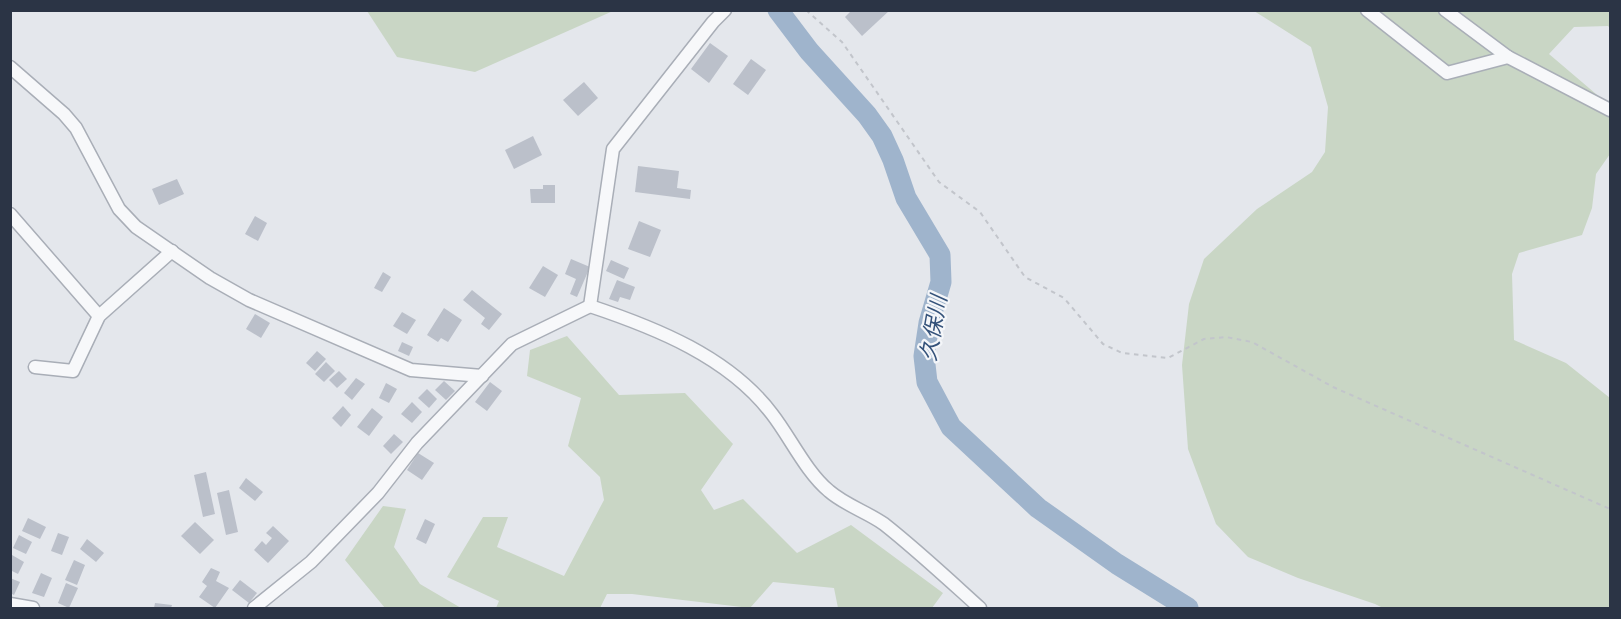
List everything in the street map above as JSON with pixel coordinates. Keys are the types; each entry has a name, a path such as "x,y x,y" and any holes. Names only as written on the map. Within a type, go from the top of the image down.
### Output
{"street":[{"path":"590,306 613,149 713,22 725,10"},
{"path":"1367,10 1447,73 1508,57"},
{"path":"1445,10 1508,57 1611,110"},
{"path":"10,67 64,114 76,128 119,209 136,227 210,278 249,300 411,370 482,376"},
{"path":"10,214 99,316"},
{"path":"35,367 73,371 99,316 172,251"},
{"path":"254,609 311,562 378,493 417,443 512,344 590,306 619,316 694,349 721,364 771,412 829,491 882,523 980,609"},
{"path":"10,604 33,609"}],"path":[{"path":"806,10 842,42 939,182 980,212 1025,278 1065,298 1103,344 1122,353 1168,358 1204,339 1226,337 1252,342 1333,387 1611,509"}],"green space":[{"path":"367,11 613,11 475,72 397,57"},
{"path":"1254,11 1610,11 1610,28 1608,26 1574,27 1549,54 1596,94 1610,112 1610,154 1596,174 1592,208 1582,235 1519,253 1512,274 1514,340 1566,363 1610,398 1610,608 1383,608 1298,578 1248,557 1216,524 1188,449 1182,365 1189,304 1204,259 1257,209 1312,172 1325,152 1328,107 1311,47"},
{"path":"567,336 619,395 685,393 733,444 701,490 714,510 743,499 797,553 851,525 943,593 932,608 838,608 834,588 773,582 750,608 632,594 607,594 600,608 496,608 499,601 447,577 483,517 508,517 497,547 564,576 604,500 600,477 568,446 581,398 527,376 530,350"},
{"path":"383,506 406,509 394,547 420,584 461,608 385,608 345,560"}],"building":[{"path":"852,10 890,10 862,36 845,17"},
{"path":"710,43 728,56 709,83 691,69"},
{"path":"751,59 766,70 748,95 733,84"},
{"path":"584,82 598,98 578,116 563,100"},
{"path":"533,136 542,155 514,169 505,150"},
{"path":"638,166 679,171 677,188 691,190 690,199 635,192"},
{"path":"177,179 184,194 159,205 152,189"},
{"path":"543,185 555,185 555,203 531,203 530,189 543,189"},
{"path":"255,216 267,223 258,241 245,234"},
{"path":"639,221 661,230 650,257 628,249"},
{"path":"571,259 590,267 577,297 570,294 576,279 565,274"},
{"path":"611,260 629,268 624,279 606,271"},
{"path":"543,266 558,275 545,297 529,288"},
{"path":"383,272 391,277 382,292 374,288"},
{"path":"617,280 635,287 630,300 620,297 618,302 609,299"},
{"path":"472,290 502,314 489,330 481,324 485,318 463,300"},
{"path":"444,308 462,320 448,342 441,338 438,342 427,335"},
{"path":"402,312 416,320 407,334 393,326"},
{"path":"255,314 270,323 261,338 246,329"},
{"path":"402,342 413,347 409,356 398,351"},
{"path":"317,351 326,359 315,371 306,363"},
{"path":"326,362 335,371 324,382 315,374"},
{"path":"339,371 347,379 337,388 329,380"},
{"path":"356,378 365,384 352,400 344,393"},
{"path":"444,381 455,391 446,400 435,390"},
{"path":"490,382 502,391 487,411 475,402"},
{"path":"386,383 397,389 389,403 379,398"},
{"path":"427,389 437,399 429,408 418,398"},
{"path":"412,402 422,412 412,423 401,414"},
{"path":"343,406 351,415 341,427 332,418"},
{"path":"372,408 383,417 369,436 357,427"},
{"path":"394,434 403,442 391,454 383,446"},
{"path":"418,453 434,463 422,480 407,470"},
{"path":"206,472 215,514 203,517 194,475"},
{"path":"246,478 263,492 255,501 239,488"},
{"path":"229,490 238,532 226,535 217,493"},
{"path":"28,518 46,527 40,539 22,531"},
{"path":"425,519 435,524 426,544 416,539"},
{"path":"195,522 214,540 200,554 181,536"},
{"path":"273,526 289,541 268,563 254,550 262,541 266,545 272,538 266,533"},
{"path":"58,533 69,537 62,555 51,551"},
{"path":"19,535 32,542 26,554 13,548"},
{"path":"87,539 104,553 96,562 80,549"},
{"path":"12,555 24,562 18,574 10,570"},
{"path":"74,560 85,565 77,585 65,580"},
{"path":"211,568 220,572 216,581 229,588 215,608 199,597 207,586 202,582"},
{"path":"41,573 52,578 44,597 32,593"},
{"path":"10,578 20,582 14,595 10,593"},
{"path":"240,580 257,593 249,603 232,590"},
{"path":"66,583 78,588 69,608 58,603"},
{"path":"155,603 172,605 171,608 154,608"}],"waterway":[{"name":"久保川","path":"778,10 809,51 867,115 882,136 906,198 940,255 941,282 929,323 924,356 927,382 951,427 1038,508 1117,564 1188,608"}]}
